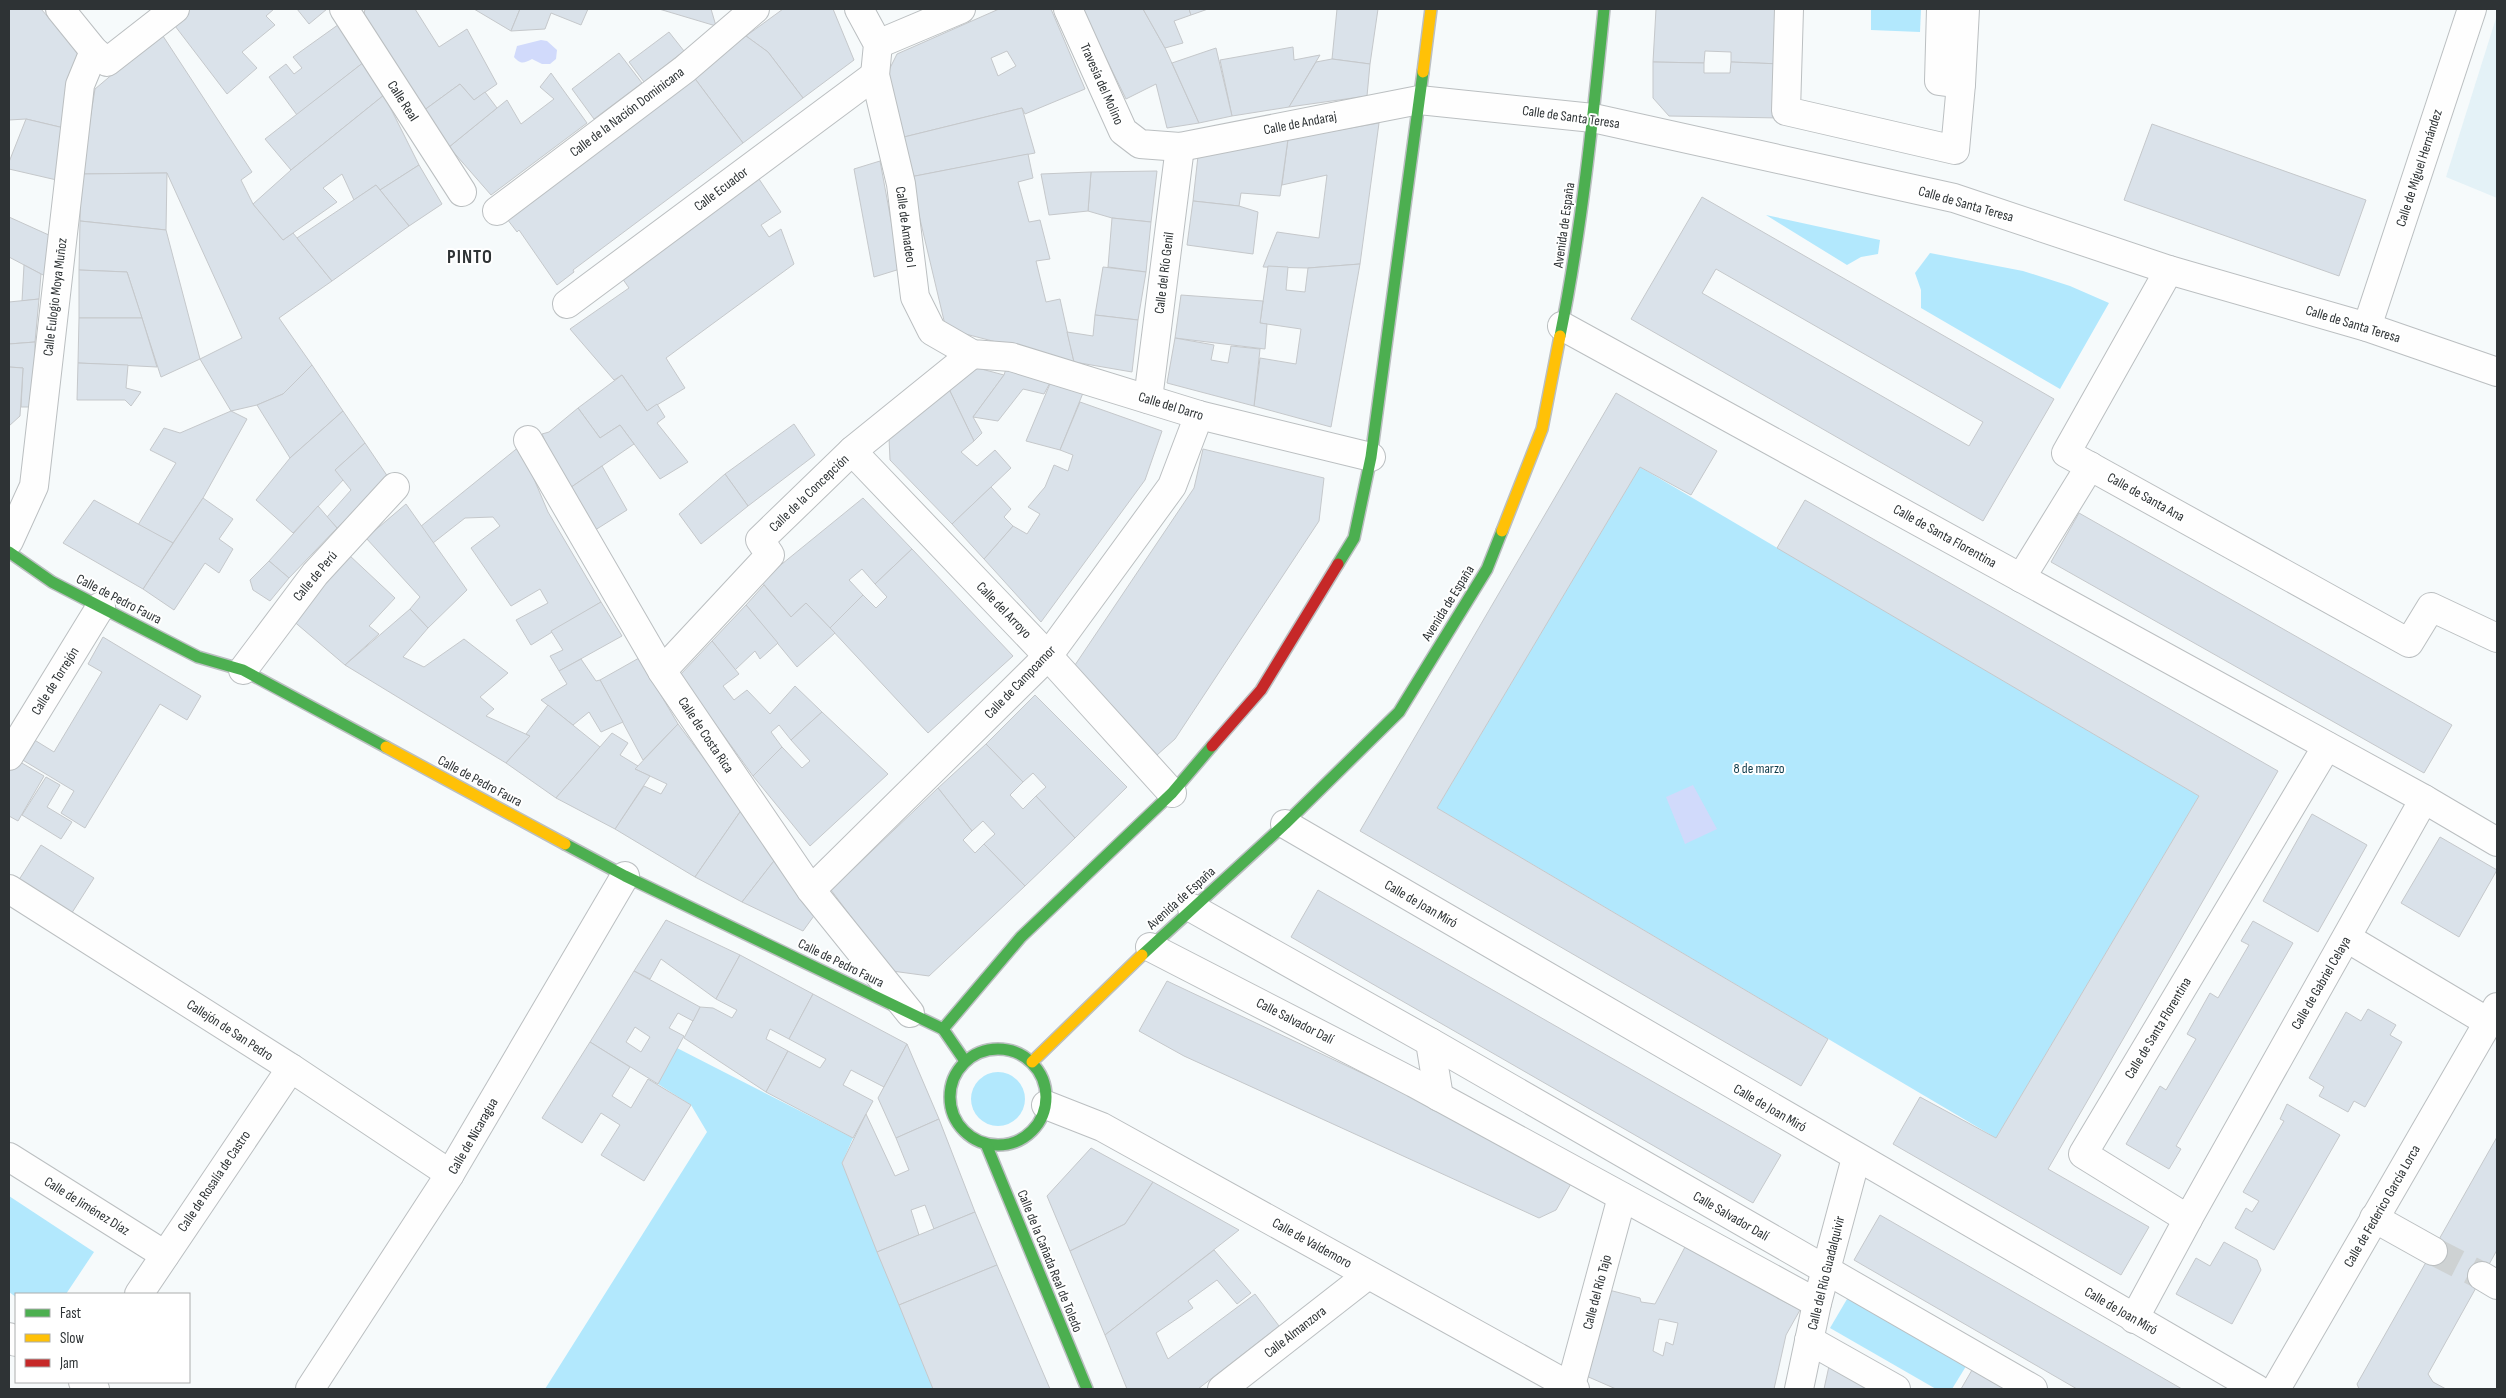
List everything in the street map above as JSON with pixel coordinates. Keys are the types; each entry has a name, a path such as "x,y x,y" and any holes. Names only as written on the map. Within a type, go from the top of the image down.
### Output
{"street":[{"path":"60,9 100,56 175,9"},
{"name":"Calle de la Nación Dominicana","path":"497,211 685,69 755,9"},
{"path":"859,9 878,44 961,9"},
{"name":"Travesía del Molino","path":"1068,9 1123,131 1140,144 1180,147"},
{"path":"965,1061 943,1029 1021,937 1172,793 1261,690 1354,538 1371,457 1431,9"},
{"name":"Avenida de España","path":"1032,1062 1150,946 1285,824 1398,712 1487,569 1542,430 1572,272 1593,118 1604,9"},
{"path":"1789,9 1786,111 1956,150 1965,9"},
{"path":"1941,9 1939,81 1961,84"},
{"name":"Calle de Miguel Hernández","path":"2367,327 2472,9"},
{"name":"Calle Real","path":"349,12 462,192"},
{"name":"Calle de Amadeo I","path":"878,44 875,75 901,184 915,297 932,332 972,354"},
{"name":"Calle Eulogio Moya Muñoz","path":"9,541 34,486 80,85 100,56"},
{"name":"Calle Ecuador","path":"567,304 875,75"},
{"name":"Calle de Andaraj","path":"1180,147 1419,100"},
{"name":"Calle de Santa Teresa","path":"1419,100 1593,118 1954,198 2169,270 2367,327 2497,372"},
{"name":"Calle del Río Genil","path":"1148,399 1180,147"},
{"name":"Calle de Santa Ana","path":"2169,270 2066,453 2409,644 2431,607 2497,638"},
{"name":"Calle de Santa Florentina","path":"1562,326 2424,799 2497,842"},
{"name":"Calle del Darro","path":"972,354 1011,357 1199,415 1371,457"},
{"name":"Calle de la Concepción","path":"662,671 770,555 760,540 852,451 972,354"},
{"name":"Calle de Campoamor","path":"811,890 1048,656 1172,486 1199,415"},
{"name":"Calle de Costa Rica","path":"528,440 662,671 811,890 910,1013"},
{"name":"Calle del Arroyo","path":"852,451 1048,656 1172,793"},
{"path":"2021,578 2090,466"},
{"name":"Calle de Perú","path":"243,670 314,574 395,487"},
{"name":"Calle de Pedro Faura","path":"9,552 52,582 198,657 243,670 626,876 943,1029"},
{"name":"Calle de Torrejón","path":"9,756 101,606"},
{"name":"Calle de Santa Florentina","path":"2188,1219 2083,1154 2327,746"},
{"name":"Calle de Gabriel Celaya","path":"2188,1219 2216,1166 2347,938 2424,799"},
{"name":"Calle de Joan Miró","path":"1285,824 1856,1158 2257,1389"},
{"name":"Calle de Nicaragua","path":"310,1389 450,1174 626,876"},
{"name":"Callejón de San Pedro","path":"9,889 290,1068 450,1174"},
{"name":"Calle Salvador Dalí","path":"1192,908 1430,1042 2032,1389"},
{"name":"Calle de Federico García Lorca","path":"2276,1389 2374,1218 2491,1025 2347,938"},
{"name":"Calle Salvador Dalí","path":"1150,946 1439,1097 1817,1303"},
{"path":"1430,1042 1439,1097"},
{"path":"1000,1048 1016,1052 1032,1062 1045,1086 1046,1105 1040,1121 1029,1134 1019,1140 1003,1145 986,1144 965,1133 954,1119 949,1101 951,1084 965,1061 979,1052 1000,1048"},
{"name":"Calle de Rosalía de Castro","path":"140,1293 290,1068"},
{"name":"Calle de Valdemoro","path":"1046,1105 1102,1127 1572,1389"},
{"name":"Calle de la Cañada Real de Toledo","path":"986,1144 1087,1389"},
{"name":"Calle de Jiménez Díaz","path":"9,1157 165,1255"},
{"name":"Calle del Río Guadalquivir","path":"1798,1389 1817,1303 1856,1158"},
{"name":"Calle del Río Tajo","path":"1572,1389 1622,1197"},
{"path":"2374,1218 2433,1251"},
{"path":"2134,1319 2188,1219"},
{"name":"Calle Almanzora","path":"1222,1389 1368,1275"},
{"path":"1809,1340 1896,1389"}],"shaded area":[{"path":"2497,15 2497,198 2446,177"},
{"path":"541,40 547,41 557,50 556,59 550,64 542,64 532,59 525,62 516,60 514,57 517,46"},
{"path":"1693,785 1717,829 1685,844 1666,797"}],"green space":[{"path":"1871,9 1921,9 1920,32 1871,30"},
{"path":"1766,215 1880,240 1878,254 1861,257 1847,265"},
{"path":"1930,253 2023,271 2070,286 2109,303 2060,389 1921,308 1921,290 1915,273"},
{"name":"8 de marzo","path":"1640,467 2199,796 1996,1138 1437,808"},
{"path":"677,1048 853,1138 842,1163 933,1389 545,1389 707,1132 691,1105 658,1084"},
{"path":"998,1072 1008,1074 1017,1080 1023,1089 1025,1099 1023,1109 1017,1118 1008,1124 998,1126 988,1124 979,1118 973,1109 971,1099 973,1089 979,1080 988,1074"},
{"path":"9,1196 94,1252 67,1293 15,1293 15,1296 9,1292"},
{"path":"1850,1294 1968,1363 1952,1389 1936,1389 1830,1328"}],"building":[{"path":"9,9 41,9 80,53 64,128 26,119 9,120"},
{"path":"188,9 274,9 266,16 275,25 242,52 257,68 227,94 172,22"},
{"path":"297,9 327,9 309,24"},
{"path":"365,9 415,9 439,47 467,29 497,84 474,100 460,84 423,111 367,24 364,14"},
{"path":"474,9 520,9 511,31"},
{"path":"520,9 588,9 581,25 551,13 545,29 511,31"},
{"path":"659,9 711,9 716,26"},
{"path":"783,9 833,9 854,60 803,98 768,52 746,36"},
{"path":"999,9 1051,9 1085,89 1025,114 1022,108 900,138 888,72 897,54","holes":["1007,51 1016,66 998,76 991,58"]},
{"path":"1082,9 1143,9 1165,48 1199,123 1167,128 1156,84 1126,99"},
{"path":"1143,9 1189,9 1191,15 1174,21 1183,43 1165,48"},
{"path":"1189,9 1208,9 1191,15"},
{"path":"1337,9 1378,9 1370,64 1332,59"},
{"path":"1656,9 1782,9 1781,64 1731,62 1731,52 1705,51 1704,63 1653,62"},
{"path":"342,22 364,62 297,115 269,77 286,64 294,74 302,68 293,57"},
{"path":"669,32 684,51 644,82 629,62"},
{"path":"161,33 252,172 241,180 253,204 283,240 293,233 332,281 279,318 312,365 283,394 257,405 231,411 200,359 242,338 167,173 81,174 95,89"},
{"path":"746,36 768,52 803,98 743,143 693,76"},
{"path":"1293,47 1294,60 1320,55 1289,107 1232,116 1220,60"},
{"path":"1216,48 1232,116 1199,123 1172,63"},
{"path":"619,53 642,83 594,119 572,89"},
{"path":"1332,59 1370,64 1367,96 1289,107 1316,62"},
{"path":"364,62 384,95 291,170 265,139"},
{"path":"1653,62 1704,63 1704,73 1730,73 1731,62 1781,64 1780,118 1669,116 1653,98"},
{"path":"551,73 587,123 491,195 449,147 507,100 521,124 554,99 540,87"},
{"path":"693,76 743,143 573,270 574,272 557,285 519,230 517,232 504,215"},
{"path":"460,84 474,100 485,92 497,108 449,147 423,111"},
{"path":"384,95 419,165 380,190 376,185 354,200 342,174 323,188 337,202 283,240 253,204 291,170"},
{"path":"1022,108 1035,153 910,177 904,137"},
{"path":"26,119 64,128 61,181 9,169 9,162"},
{"path":"1379,123 1360,264 1308,268 1263,267 1277,232 1319,238 1327,175 1282,185 1288,139"},
{"path":"2152,124 2366,200 2339,276 2124,200"},
{"path":"1288,139 1280,196 1241,193 1239,206 1193,201 1198,156"},
{"path":"1028,154 1033,178 1018,182 1029,222 1040,220 1050,259 1036,261 1046,302 1060,299 1074,362 946,329 910,177"},
{"path":"880,161 900,269 874,277 854,169"},
{"path":"419,165 442,204 409,226 380,190"},
{"path":"1157,171 1151,222 1112,218 1088,211 1091,172"},
{"path":"1091,172 1088,211 1049,215 1041,174"},
{"path":"167,173 166,230 80,221 81,174"},
{"path":"759,179 781,212 761,225 769,237 781,229 794,264 666,358 685,388 647,411 622,375 614,380 570,329 629,288 622,278"},
{"path":"376,185 409,226 332,281 297,238"},
{"path":"1702,197 2054,399 1983,521 1631,319","holes":["1716,269 1983,422 1969,446 1702,293"]},
{"path":"1193,201 1239,206 1258,212 1253,254 1187,245"},
{"path":"9,217 51,236 45,276 9,257"},
{"path":"1112,218 1151,222 1146,272 1108,267"},
{"path":"80,221 166,230 200,359 161,377 127,272 79,270"},
{"path":"1360,264 1331,427 1254,406 1260,358 1296,364 1301,329 1260,323 1268,266 1288,267 1286,290 1305,292 1308,268"},
{"path":"24,265 41,274 39,299 22,301"},
{"path":"1103,267 1146,272 1138,320 1095,315"},
{"path":"79,270 127,272 142,318 79,318"},
{"path":"1181,295 1263,301 1260,323 1267,324 1265,349 1175,338"},
{"path":"39,299 35,342 9,344 9,302"},
{"path":"1095,315 1138,320 1132,372 1074,362 1067,332 1093,336"},
{"path":"79,318 142,318 157,367 78,363"},
{"path":"1175,338 1214,345 1211,360 1228,363 1231,346 1260,349 1254,406 1167,383"},
{"path":"35,342 35,407 21,407 23,368 9,367 9,344"},
{"path":"78,363 128,365 126,388 141,392 131,406 125,400 77,400"},
{"path":"312,365 343,411 290,458 257,405 283,394"},
{"path":"970,366 1004,375 973,417 982,433 974,441 947,385"},
{"path":"1007,366 1052,379 1044,394 1023,389 998,421 973,417 1004,375"},
{"path":"9,367 23,368 20,416 9,426"},
{"path":"622,375 647,411 657,404 665,417 657,423 688,462 660,479 620,425 600,438 578,408"},
{"path":"1052,379 1085,388 1060,450 1026,441"},
{"path":"947,385 974,441 961,452 977,466 995,450 1011,468 952,524 890,460 889,438"},
{"path":"1616,393 1717,451 1691,495 1640,467 1437,808 1828,1039 1801,1086 1360,831"},
{"path":"1080,402 1162,431 1145,480 1041,622 984,559 1013,526 1027,534 1040,514 1028,507 1045,487 1054,465 1068,471 1073,455 1060,450"},
{"path":"578,408 600,438 620,425 634,444 567,490 542,434 549,432"},
{"path":"231,411 247,419 203,498 173,543 138,525 176,463 150,450 164,428 180,433"},
{"path":"343,411 365,443 335,470 344,479 293,533 256,500 290,458"},
{"path":"794,424 815,455 748,506 725,474"},
{"path":"365,443 388,477 337,528 327,517 351,490 335,470"},
{"path":"520,446 548,512 601,602 531,645 516,620 548,603 540,589 511,606 471,548 500,526 493,517 465,518 433,543 420,527"},
{"path":"1203,449 1324,478 1319,521 1175,739 1157,755 1075,665 1194,488"},
{"path":"602,466 627,510 592,532 567,490"},
{"path":"725,474 748,506 701,544 679,514"},
{"path":"991,487 1011,509 1004,517 1013,526 984,559 952,524"},
{"path":"203,498 233,519 219,539 233,549 219,573 205,563 174,610 143,589"},
{"path":"863,498 912,549 875,584 862,569 849,580 863,595 830,628 806,603 791,617 761,581"},
{"path":"94,500 173,543 143,589 63,543"},
{"path":"1805,500 2278,771 2048,1169 2149,1227 2121,1275 1893,1144 1920,1097 1996,1138 2199,796 1777,548"},
{"path":"406,504 467,590 428,628 410,609 420,597 366,538"},
{"path":"318,506 337,528 289,578 269,561"},
{"path":"2079,513 2452,725 2424,773 2051,562"},
{"path":"912,549 1013,656 928,733 830,628 863,595 876,608 887,597 875,584"},
{"path":"349,555 395,598 369,626 379,634 345,665 291,619"},
{"path":"269,561 289,578 270,601 253,590 250,580"},
{"path":"764,585 791,617 806,603 835,633 797,667 746,605"},
{"path":"601,602 622,636 559,671 550,656 563,650 551,631"},
{"path":"746,605 778,643 760,659 755,651 735,670 712,641"},
{"path":"410,609 428,628 403,657 424,667 464,639 508,673 480,697 494,709 486,716 530,736 506,763 345,665"},
{"path":"103,637 201,696 187,720 160,704 85,828 61,813 74,791 16,756 28,736 54,752 102,672 88,664"},
{"path":"712,641 739,674 723,686 734,700 747,690 770,714 795,686 822,712 791,740 779,725 771,732 782,747 753,776 680,675"},
{"path":"639,658 678,724 643,760 600,680"},
{"path":"581,659 596,681 600,680 623,722 601,732 589,712 573,725 541,700 567,684 559,671"},
{"path":"1035,695 1127,787 1075,838 1036,796 1046,787 1033,773 1023,782 986,744"},
{"path":"548,705 600,747 556,798 506,763 530,736 526,734"},
{"path":"822,712 888,774 810,846 753,776 782,747 802,768 810,761 791,740"},
{"path":"678,724 742,809 695,877 615,829 644,786 661,794 667,784 635,769"},
{"path":"612,733 628,743 620,755 638,766 635,769 650,776 615,829 556,798"},
{"path":"986,744 1023,782 1010,795 1023,809 1036,796 1075,838 1025,886 984,844 995,834 983,821 972,831 938,788"},
{"path":"15,759 44,776 18,821 9,816 9,769"},
{"path":"46,777 60,785 47,807 72,822 61,839 22,815"},
{"path":"938,788 972,831 963,840 975,853 984,844 1025,886 929,976 892,971 831,890"},
{"path":"742,809 777,857 742,902 695,877"},
{"path":"2312,814 2367,845 2318,932 2263,901"},
{"path":"2440,837 2497,870 2459,937 2401,903"},
{"path":"41,845 94,878 68,919 15,886"},
{"path":"777,857 816,913 803,931 742,902"},
{"path":"1318,890 1781,1155 1753,1203 1291,937"},
{"path":"666,920 740,955 716,999 661,959 650,979 634,971"},
{"path":"2253,921 2293,943 2176,1146 2181,1149 2169,1169 2126,1144 2160,1086 2166,1090 2196,1039 2187,1034 2210,993 2218,998 2249,945 2241,941"},
{"path":"740,955 813,994 789,1039 770,1029 766,1039 788,1051 766,1092 684,1038 700,1007 713,1008 732,1018 737,1010 716,999"},
{"path":"634,971 700,1007 693,1021 678,1013 669,1028 684,1036 658,1084 590,1042","holes":["635,1027 650,1037 641,1052 626,1042"]},
{"path":"1167,981 1472,1125 1572,1182 1556,1210 1539,1218 1184,1056 1139,1031"},
{"path":"813,994 907,1044 884,1087 851,1070 843,1085 873,1101 853,1138 766,1092 788,1051 820,1068 826,1059 789,1039"},
{"path":"2368,1009 2396,1025 2390,1035 2402,1042 2365,1107 2354,1101 2348,1112 2319,1096 2324,1087 2309,1078 2346,1012 2361,1021"},
{"path":"590,1042 630,1067 612,1096 631,1108 648,1079 691,1105 644,1181 601,1155 620,1125 601,1113 582,1143 542,1118"},
{"path":"907,1044 939,1119 896,1138 878,1098"},
{"path":"2287,1104 2340,1135 2274,1250 2235,1228 2246,1208 2252,1212 2259,1201 2243,1192 2284,1121 2280,1119"},
{"path":"866,1114 895,1176 909,1170 896,1138 939,1119 975,1212 934,1229 925,1205 911,1210 919,1235 877,1252 842,1163"},
{"path":"2497,1137 2497,1250 2428,1374 2433,1382 2446,1389 2359,1389 2357,1384"},
{"path":"1091,1148 1153,1182 1125,1224 1070,1251 1047,1196"},
{"path":"1153,1182 1239,1230 1105,1335 1070,1251 1125,1224"},
{"path":"975,1212 997,1265 899,1305 877,1252"},
{"path":"1880,1215 2182,1389 2077,1389 1854,1260"},
{"path":"2224,1242 2257,1260 2261,1270 2232,1324 2176,1294 2196,1258 2210,1266"},
{"path":"1685,1247 1771,1289 1777,1298 1800,1310 1786,1335 1774,1389 1616,1389 1584,1375 1605,1289 1640,1298 1641,1302 1655,1304","holes":["1659,1319 1678,1323 1673,1345 1666,1342 1663,1356 1653,1351"]},
{"path":"1214,1250 1251,1293 1237,1304 1217,1280 1188,1301 1193,1308 1156,1333 1168,1359 1255,1294 1279,1326 1198,1389 1127,1389 1105,1335"},
{"path":"997,1265 1050,1389 933,1389 899,1305"},
{"path":"1829,1366 1871,1389 1824,1389"},
{"path":"1972,1370 2005,1389 1961,1389"}],"tunnel":[{"path":"2433,1251 2482,1276"}],"traffic: fast":[{"path":"1560,336 1581,214 1604,9"},
{"path":"1338,564 1354,538 1371,457 1423,72"},
{"path":"1142,955 1285,824 1399,712 1487,569 1502,531"},
{"path":"9,552 52,582 198,657 243,670 386,747"},
{"path":"943,1029 1021,937 1172,793 1212,746"},
{"path":"565,844 625,876 943,1029 965,1061"},
{"path":"998,1049 1016,1053 1032,1063 1042,1079 1046,1097 1042,1115 1032,1131 1016,1141 998,1145 980,1141 964,1131 954,1115 950,1097 954,1079 964,1063 980,1053 998,1049"},
{"path":"986,1144 1087,1389"}],"traffic: slow":[{"path":"1423,72 1431,9"},
{"path":"1502,531 1542,429 1560,336"},
{"path":"386,747 565,844"},
{"path":"1032,1062 1142,955"}],"traffic: jam":[{"path":"1212,746 1261,690 1338,564"}],"district":[{"name":"PINTO","path":"470,257"}]}
